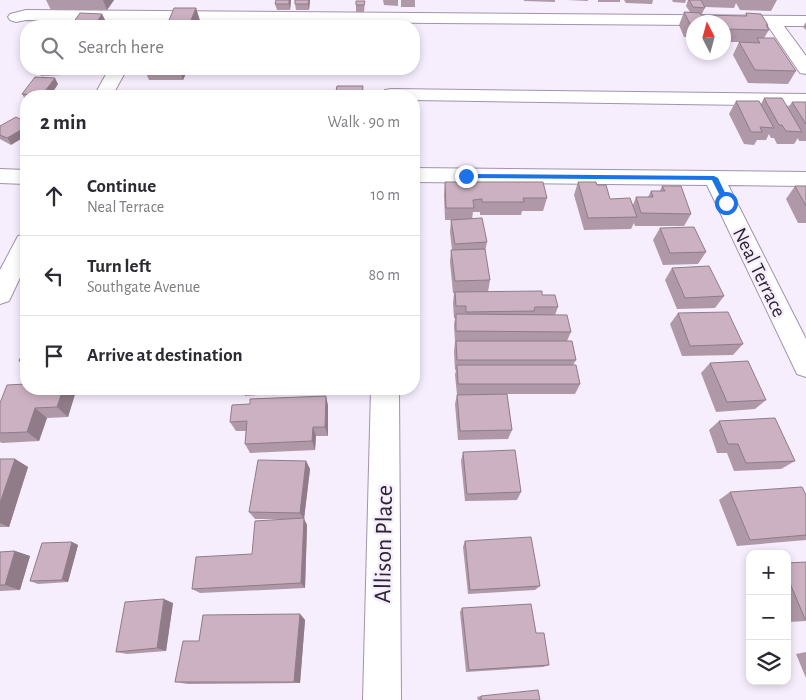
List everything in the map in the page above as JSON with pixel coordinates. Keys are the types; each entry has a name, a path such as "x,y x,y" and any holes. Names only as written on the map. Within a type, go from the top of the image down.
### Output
{"street":[{"path":"38,0 21,16 119,20"},
{"path":"145,20 155,0"},
{"path":"420,21 806,21"},
{"path":"773,21 806,69"},
{"path":"106,90 115,75"},
{"path":"420,94 806,100"},
{"path":"0,176 20,176"},
{"path":"420,176 806,179"},
{"name":"Neal Terrace","path":"714,178 806,366"},
{"path":"0,294 20,254"},
{"name":"Allison Place","path":"382,700 385,395"}],"building":[{"path":"276,0 289,0 289,4 275,4"},
{"path":"295,0 309,0 308,4 295,4"},
{"path":"689,0 701,0 705,8 693,7"},
{"path":"356,1 365,1 364,5 356,5"},
{"path":"174,8 196,8 191,20 169,20"},
{"path":"684,12 700,13 701,15 686,15"},
{"path":"80,13 102,14 98,20 75,20"},
{"path":"746,13 761,14 769,30 731,29 731,16 747,16"},
{"path":"757,38 774,38 796,71 755,70 739,42 760,43"},
{"path":"35,77 55,78 46,90 25,90"},
{"path":"337,86 363,86 363,90 336,90"},
{"path":"764,98 782,98 802,132 786,131 782,125 779,125"},
{"path":"736,101 759,101 774,128 760,127 762,132 751,132"},
{"path":"792,102 806,102 806,124"},
{"path":"16,117 20,119 20,130 7,138 0,135 0,126"},
{"path":"445,182 543,182 547,198 523,198 524,202 482,202 482,199 473,200 474,208 446,208"},
{"path":"578,182 596,182 597,185 606,185 610,199 630,198 637,217 588,218"},
{"path":"662,186 681,186 691,214 641,213 636,197 653,197 651,191 665,191"},
{"path":"795,186 806,186 806,206"},
{"path":"482,218 487,242 455,244 451,220"},
{"path":"694,227 706,252 670,253 660,228"},
{"path":"485,249 490,280 455,281 451,250"},
{"path":"709,266 724,296 685,298 672,268"},
{"path":"542,291 542,295 555,295 558,307 535,307 534,311 466,312 466,306 456,306 455,292"},
{"path":"728,312 743,344 690,346 678,313"},
{"path":"456,314 567,315 571,332 456,331"},
{"path":"456,341 572,341 576,360 457,360"},
{"path":"748,361 766,400 727,402 710,363"},
{"path":"457,365 576,365 580,384 458,384"},
{"path":"20,384 20,395 61,395 57,407 35,408 27,432 0,433 0,403 7,385"},
{"path":"507,394 512,430 460,431 457,395"},
{"path":"326,396 325,427 313,427 312,441 245,444 247,421 230,422 232,405 250,404 250,399"},
{"path":"775,418 795,461 746,463 738,444 728,444 719,421"},
{"path":"515,450 521,492 467,494 463,452"},
{"path":"0,459 15,459 0,503"},
{"path":"258,460 306,461 300,513 249,512"},
{"path":"802,487 806,495 806,535 750,540 730,492"},
{"path":"304,518 301,583 192,589 196,557 252,554 255,521"},
{"path":"531,537 540,586 470,590 465,541"},
{"path":"72,542 62,580 30,581 42,543"},
{"path":"15,551 5,585 0,585 0,552"},
{"path":"806,562 806,619 791,586 791,563"},
{"path":"164,599 157,648 116,652 125,602"},
{"path":"531,604 536,633 544,633 549,665 469,670 462,608"},
{"path":"300,614 294,682 175,682 183,641 199,641 203,615"},
{"path":"538,690 540,700 481,700 481,696"}],"route":[{"path":"466,176 714,178 726,203"}]}
